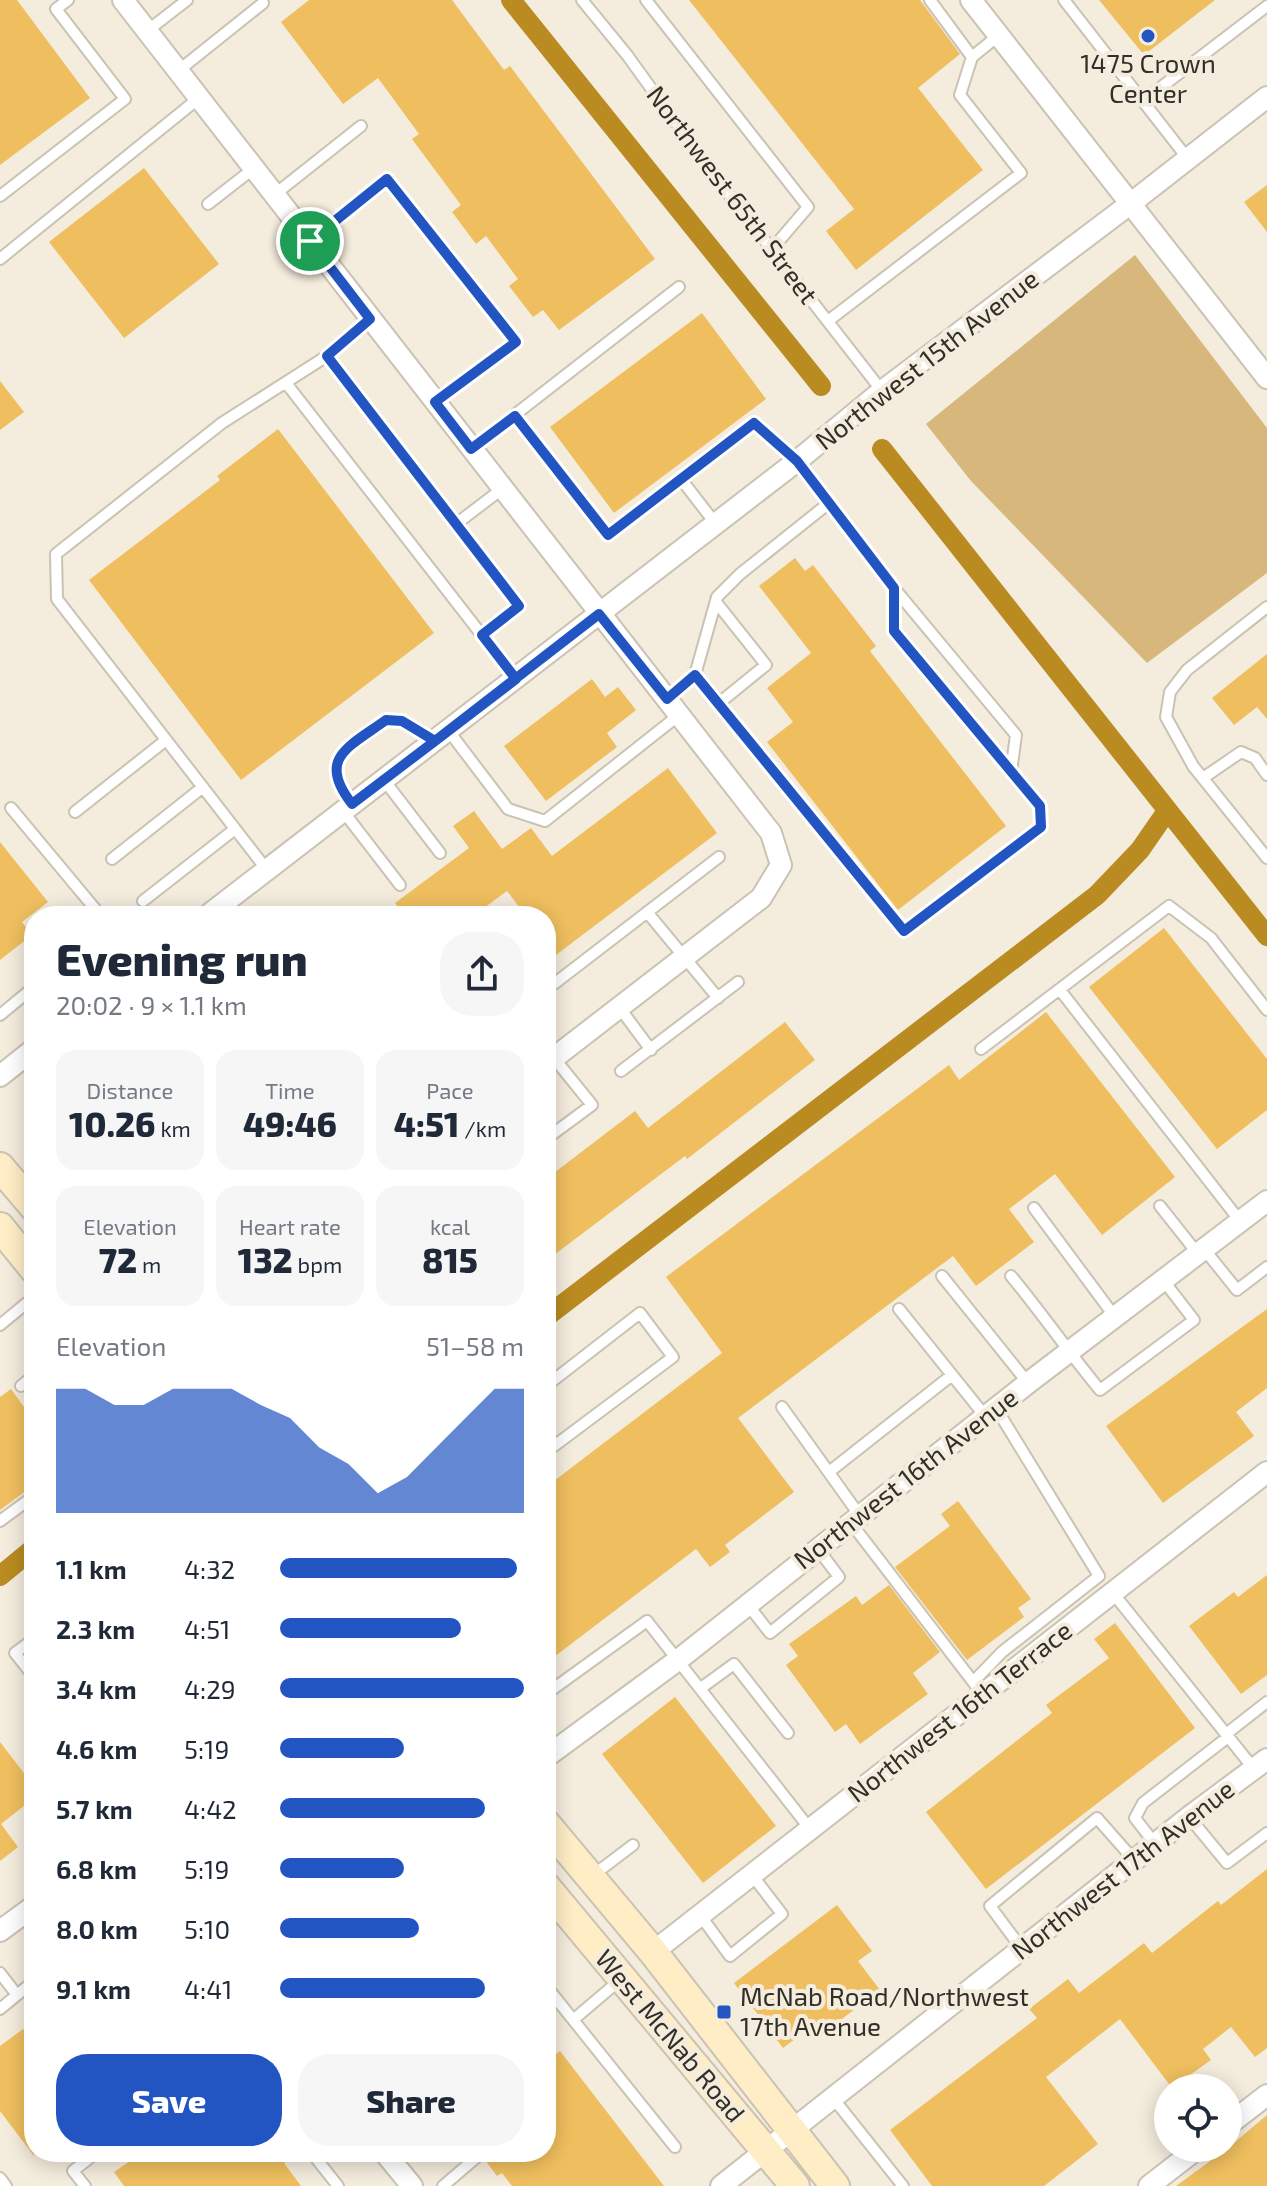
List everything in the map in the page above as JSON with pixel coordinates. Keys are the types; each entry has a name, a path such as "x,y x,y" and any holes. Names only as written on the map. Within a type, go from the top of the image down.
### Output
{"main road":[{"path":"0,1167 24,1195"},
{"path":"0,1227 24,1257"},
{"name":"West McNab Road","path":"556,1836 653,1952 835,2186"},
{"name":"West McNab Road","path":"556,1899 795,2186"}],"street":[{"path":"123,0 771,833 781,865 761,898 556,1056"},
{"path":"971,0 1267,378"},
{"name":"Northwest 15th Avenue","path":"226,906 267,870 797,461 882,391 1267,97"},
{"path":"0,1076 24,1057"},
{"name":"Northwest 16th Avenue","path":"556,1750 678,1660 1028,1383 1267,1201"},
{"name":"Northwest 16th Terrace","path":"653,1952 810,1829 978,1688 1113,1593 1267,1472"},
{"name":"Northwest 17th Avenue","path":"721,2186 1260,1764"},
{"path":"0,1931 24,1913"},
{"path":"1242,2114 1267,2095"},
{"path":"392,2162 410,2185"},
{"path":"1149,2186 1180,2162"}],"lane":[{"path":"0,196 125,99 56,9 68,0"},
{"path":"147,31 187,0"},
{"name":"Northwest 65th Street","path":"582,0 882,391"},
{"path":"646,0 808,207 772,249"},
{"path":"930,0 972,57"},
{"path":"1064,0 1188,159"},
{"path":"178,71 263,3"},
{"path":"1143,101 1267,6"},
{"path":"828,321 1021,173 960,95 972,57 999,35"},
{"path":"0,259 199,98"},
{"path":"274,195 361,126"},
{"path":"208,204 253,169"},
{"path":"310,241 387,179 516,342 435,402"},
{"path":"471,449 679,287"},
{"path":"267,870 57,599 56,554 222,423 327,356 370,319"},
{"path":"327,356 519,606 482,635"},
{"path":"286,383 516,679"},
{"path":"515,416 608,535 754,423 797,461 894,588 1016,735 1011,772"},
{"path":"681,479 715,523"},
{"path":"456,524 502,489"},
{"path":"400,885 348,808 335,771 341,753 386,720 402,721 442,736 508,809 545,821 673,707 695,675 717,597 740,574 829,503"},
{"path":"695,675 904,931 1041,827 1040,806 894,631 894,588"},
{"path":"716,602 766,665 718,704"},
{"path":"1267,607 1187,670 1170,692 1166,717 1203,778 1267,858"},
{"path":"75,812 166,740"},
{"path":"1203,778 1241,752 1255,758 1267,775"},
{"path":"384,780 440,853"},
{"path":"112,859 203,787"},
{"path":"11,808 93,906"},
{"path":"143,901 235,829"},
{"path":"556,982 719,857"},
{"path":"981,1049 1169,906 1211,938 1267,1010"},
{"path":"647,912 718,998"},
{"path":"621,1071 738,982"},
{"path":"1060,990 1240,1221"},
{"path":"0,1015 24,995"},
{"path":"619,1007 651,1050"},
{"path":"556,1067 592,1105 556,1132"},
{"path":"1160,1206 1237,1290 1267,1267"},
{"path":"1034,1208 1115,1317"},
{"path":"942,1276 1028,1383"},
{"path":"1011,1276 1055,1328 1068,1352 1100,1390 1194,1320 1163,1280"},
{"path":"0,1325 24,1305"},
{"path":"782,1407 829,1472 856,1519 978,1688 1002,1652 1099,1576 991,1412 952,1375 899,1309"},
{"path":"556,1378 640,1313 673,1357 556,1445"},
{"path":"829,1472 952,1375"},
{"path":"0,1521 24,1503"},
{"path":"748,1605 770,1633 839,1577 818,1549"},
{"path":"1113,1593 1227,1735 1260,1764"},
{"path":"556,1687 647,1621 810,1829"},
{"path":"24,1646 15,1653 24,1664"},
{"path":"701,1688 734,1664 788,1733"},
{"path":"1155,1844 1135,1818 1143,1803 1267,1702"},
{"path":"1189,1817 1227,1863 1267,1833"},
{"path":"1022,1949 990,1906 1097,1818 1134,1860"},
{"path":"590,1877 633,1845"},
{"path":"700,1915 730,1956 782,1914 752,1875"},
{"path":"0,1973 17,1995"},
{"path":"573,2020 622,1978"},
{"path":"0,2009 24,1989"},
{"path":"556,1999 675,2147"},
{"path":"833,2098 903,2186"},
{"path":"84,2162 73,2171 85,2186"},
{"path":"319,2162 338,2186"},
{"path":"443,2186 471,2162"},
{"path":"0,2178 6,2186"}],"shaded area":[{"path":"1135,255 1267,428 1267,573 1147,663 971,481 926,424"}],"building":[{"path":"0,0 17,0 90,98 0,165"},
{"path":"309,0 452,0 504,70 510,66 655,259 559,330 543,310 533,317 509,286 518,279 486,236 476,244 452,212 461,205 412,139 419,134 378,78 343,104 281,22"},
{"path":"689,0 920,0 960,54 918,88 983,170 856,270 826,231 854,209"},
{"name":"1475 Crown Center","path":"1099,0 1215,0 1144,55"},
{"path":"144,168 219,264 124,338 49,242"},
{"path":"1267,185 1267,232 1244,202"},
{"path":"702,313 766,399 614,513 550,427"},
{"path":"0,381 24,412 0,430"},
{"path":"278,429 434,633 241,780 89,580 220,480 217,476"},
{"path":"795,558 805,571 813,565 876,646 870,651 1006,826 898,910 767,742 793,722 767,688 811,653 759,586"},
{"path":"1267,654 1267,719 1257,707 1234,725 1212,698"},
{"path":"592,679 605,697 618,687 636,710 607,733 617,747 546,801 504,746"},
{"path":"668,768 717,833 556,955 556,906 518,906 507,891 487,906 397,906 395,903 469,848 453,826 474,811 502,849 531,828 552,856"},
{"path":"0,842 48,902 43,906 24,906 24,941 0,960"},
{"path":"1164,928 1267,1059 1267,1110 1217,1149 1089,987"},
{"path":"1046,1012 1175,1177 1102,1235 1055,1174 1009,1209 1034,1242 976,1286 953,1256 738,1418 794,1492 725,1545 730,1552 710,1567 696,1549 556,1655 556,1479 722,1353 666,1277 949,1065 959,1080"},
{"path":"785,1022 815,1060 687,1159 685,1156 556,1253 556,1171 635,1111 648,1128"},
{"path":"1267,1309 1267,1388 1236,1412 1254,1436 1163,1503 1106,1426"},
{"path":"11,1389 24,1407 24,1492 0,1510 0,1397"},
{"path":"958,1501 1031,1599 1018,1608 1024,1617 967,1660 895,1567 950,1526 941,1514"},
{"path":"1267,1575 1267,1675 1241,1694 1189,1626 1234,1592 1238,1597"},
{"path":"889,1585 940,1652 913,1673 928,1694 860,1744 846,1724 835,1732 786,1665 798,1656 789,1644 856,1596 862,1605"},
{"path":"1115,1623 1195,1728 986,1889 926,1812 1052,1713 1046,1705 1109,1658 1094,1639"},
{"path":"675,1697 776,1826 703,1883 602,1754"},
{"path":"0,1742 24,1773 24,1806 1,1824 18,1847 0,1861"},
{"path":"1267,1869 1267,2048 1255,2057 1231,2027 1203,2049 1211,2060 1192,2074 1161,2074 1120,2019 1046,2077 1098,2144 1044,2186 932,2186 890,2130 1037,2018 1029,2009 1068,1979 1079,1993 1144,1943 1152,1953 1218,1901 1221,1905"},
{"path":"837,1905 872,1951 858,1961 880,1990 830,2028 823,2018 783,2048 734,1983"},
{"path":"24,2030 24,2143 0,2111 0,2046"},
{"path":"560,2051 664,2186 512,2186 502,2173 497,2176 486,2162 556,2162 556,2054"},
{"path":"1267,2115 1267,2186 1176,2186 1209,2162 1242,2162 1242,2136"},
{"path":"129,2162 285,2162 301,2186 124,2186 114,2172"}],"waterway":[{"path":"511,0 821,386"},
{"path":"882,449 1267,936"},
{"path":"556,1309 1097,895 1140,850 1167,811"},
{"path":"0,1576 24,1556"}],"place":[{"name":"1475 Crown Center","path":"1148,36"},
{"name":"McNab Road/Northwest 17th Avenue","path":"724,2012"}],"route":[{"path":"310,241 370,319 327,356 519,606 482,635 516,679 448,730 435,741 352,804 339,787 335,771 341,753 386,720 402,721 435,741 516,679 599,614 667,699 695,675 904,931 1041,827 1040,806 894,631 894,588 797,461 754,423 608,535 515,416 471,449 435,402 516,342 387,179 310,241"}]}
